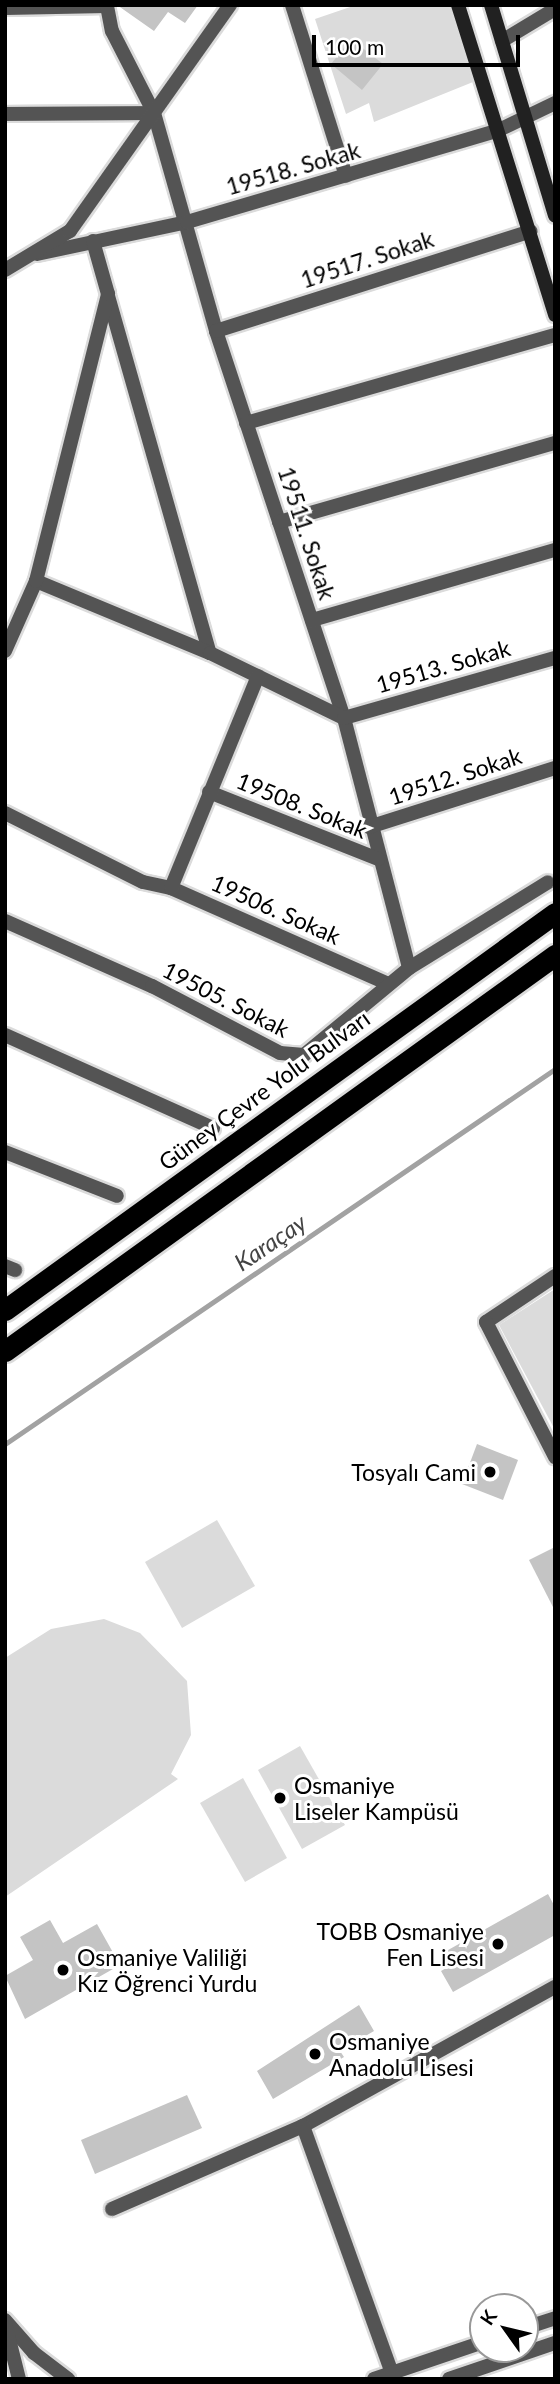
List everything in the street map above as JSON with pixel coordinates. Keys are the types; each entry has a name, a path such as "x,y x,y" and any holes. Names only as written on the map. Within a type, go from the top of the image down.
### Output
{"highway":[{"name":"Güney Çevre Yolu Bulvarı","path":"5,1310 555,913"},
{"path":"5,1351 555,955"}],"street":[{"path":"5,8 107,5"},
{"name":"19511. Sokak","path":"107,5 112,31 154,113 216,331 344,718 369,827 409,968"},
{"path":"5,270 37,254 70,231 230,5"},
{"path":"292,5 346,176"},
{"path":"458,5 531,231 555,315"},
{"path":"491,5 555,215"},
{"path":"502,41 555,9"},
{"name":"19518. Sokak","path":"37,254 187,222 346,176 499,130 555,103"},
{"path":"5,114 154,113"},
{"path":"70,231 87,242 108,295 210,653"},
{"name":"19517. Sokak","path":"216,331 531,231"},
{"path":"5,651 36,581 108,295"},
{"path":"246,423 555,335"},
{"path":"279,522 555,443"},
{"path":"312,620 555,550"},
{"path":"36,581 210,653 344,718"},
{"name":"19513. Sokak","path":"344,718 555,659"},
{"path":"171,888 258,676"},
{"name":"19512. Sokak","path":"369,827 555,768"},
{"name":"19508. Sokak","path":"209,792 378,859"},
{"name":"19506. Sokak","path":"5,813 144,882 171,888 389,984"},
{"name":"19505. Sokak","path":"5,921 152,986 280,1054 313,1050 409,968 548,882"},
{"path":"5,1035 213,1128"},
{"path":"5,1152 117,1196"},
{"path":"555,1276 486,1322 555,1457"},
{"path":"112,2210 303,2126 555,1987"},
{"path":"303,2126 392,2373"},
{"path":"5,2322 19,2379"},
{"path":"5,2322 34,2354 68,2379"},
{"path":"449,2379 555,2343"},
{"path":"374,2379 469,2347"}],"shaded area":[{"path":"356,5 449,5 473,82 374,122 369,103 346,114 315,19"},
{"path":"555,1289 555,1430 499,1325"},
{"path":"217,1520 255,1586 182,1628 145,1562"},
{"path":"104,1619 140,1633 187,1681 191,1735 171,1774 178,1779 5,1897 5,1658 51,1629"},
{"path":"300,1746 345,1825 302,1849 258,1770"},
{"path":"243,1778 287,1858 245,1882 200,1803"}],"building":[{"path":"117,5 198,5 185,23 168,12 154,31"},
{"path":"351,39 383,64 362,90 331,64"},
{"name":"Tosyalı Cami","path":"477,1444 518,1460 503,1500 462,1484"},
{"path":"555,1547 555,1611 529,1560"},
{"name":"TOBB Osmaniye Fen Lisesi","path":"548,1894 555,1907 555,1935 453,1992 441,1971 448,1967 441,1954"},
{"name":"Osmaniye Valiliği Kız Öğrenci Yurdu","path":"50,1920 63,1943 97,1924 120,1965 25,2019 5,1976 33,1960 20,1937"},
{"name":"Osmaniye Anadolu Lisesi","path":"359,2005 374,2031 340,2051 344,2057 273,2099 257,2071"},
{"path":"187,2095 202,2128 95,2174 81,2140"}],"waterway":[{"name":"Karaçay","path":"5,1444 555,1069"}],"place":[{"name":"Tosyalı Cami","path":"490,1472"},
{"name":"Osmaniye Liseler Kampüsü","path":"280,1798"},
{"name":"TOBB Osmaniye Fen Lisesi","path":"498,1944"},
{"name":"Osmaniye Valiliği Kız Öğrenci Yurdu","path":"63,1970"},
{"name":"Osmaniye Anadolu Lisesi","path":"315,2054"}]}
